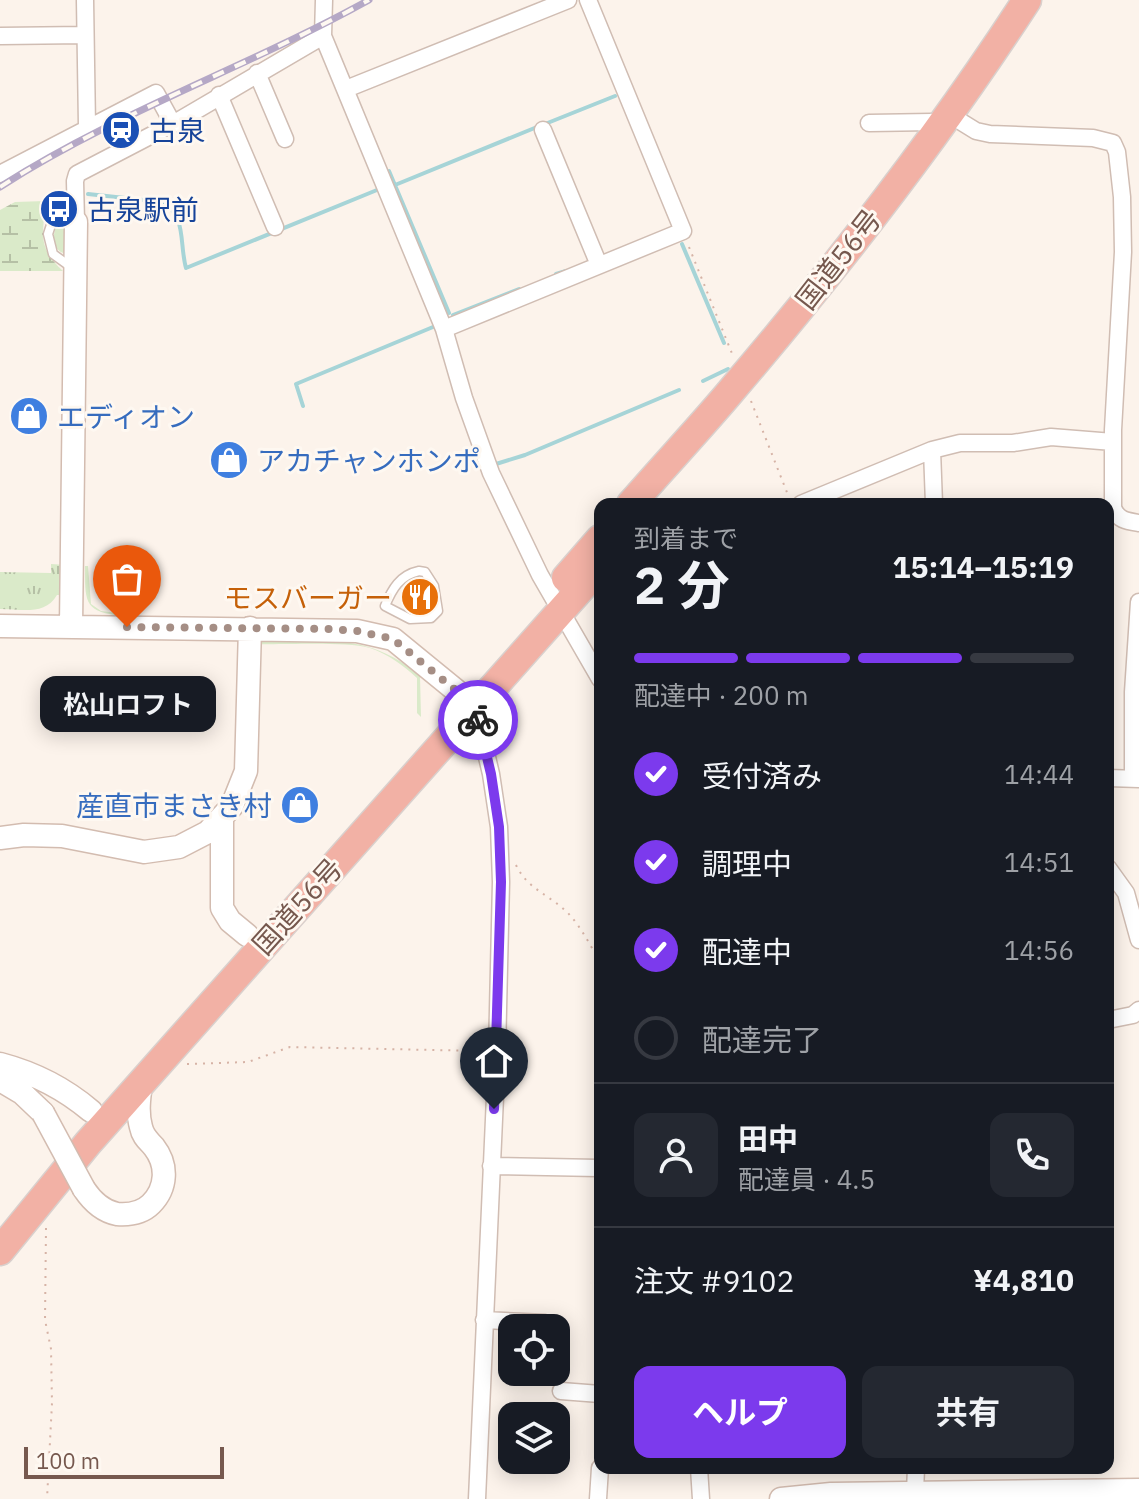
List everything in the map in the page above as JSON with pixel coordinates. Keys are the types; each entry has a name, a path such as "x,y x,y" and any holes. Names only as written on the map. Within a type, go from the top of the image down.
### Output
{"highway":[{"name":"国道56号","path":"637,498 745,388 884,232 1027,0"},
{"name":"国道56号","path":"951,123 1049,0"},
{"name":"国道56号","path":"661,498 745,388"},
{"name":"国道56号","path":"0,1251 88,1143 469,700 594,563"},
{"name":"国道56号","path":"0,1221 91,1111 247,935 469,700"}],"street":[{"path":"85,0 87,126"},
{"path":"324,0 323,36 444,329 491,473 516,530 594,669"},
{"path":"346,89 568,0"},
{"path":"444,329 683,231 588,0"},
{"path":"0,36 85,35"},
{"path":"71,626 77,174 173,124 323,36"},
{"path":"257,73 285,139"},
{"path":"0,174 87,126 156,93 173,124"},
{"path":"219,95 275,227"},
{"path":"869,123 951,123 990,134 1105,140 1113,143 1117,152 1123,252 1113,498"},
{"path":"543,130 599,265"},
{"path":"816,498 932,450 960,443 1013,443 1051,437 1113,442"},
{"path":"932,450 934,498"},
{"path":"1114,510 1124,520 1139,523"},
{"path":"1114,778 1136,779 1133,692 1139,602"},
{"path":"0,626 342,630 393,639 469,700 491,774 499,827 501,882 497,1052 477,1499"},
{"path":"0,838 62,836 127,850 162,851 196,840 222,820 241,788 246,771 250,628"},
{"path":"222,820 222,908 230,921 247,935"},
{"path":"1114,876 1126,893 1139,940"},
{"path":"1114,1019 1133,1015 1139,1010"},
{"path":"0,1064 68,1091 91,1111"},
{"path":"1,1089 22,1093 43,1113 84,1189 99,1207 130,1215 147,1209 159,1195 164,1171 161,1159 144,1137 139,1108 141,1084"},
{"path":"88,1143 108,1132 144,1137"},
{"path":"491,1166 594,1168"},
{"path":"484,1320 498,1321"},
{"path":"561,1391 594,1394"},
{"path":"598,1499 600,1474"},
{"path":"699,1474 701,1499"},
{"path":"915,1492 916,1474"},
{"path":"781,1499 831,1494 1139,1490"}],"lane":[{"path":"412,572 425,572 434,586 438,611 431,618 410,619 385,606 393,587 412,572"}],"path":[{"path":"683,231 789,498"},
{"path":"511,855 521,877 566,912 594,954"},
{"path":"182,1064 248,1062 290,1047 497,1052"},
{"path":"47,1223 45,1320 51,1349 52,1403 47,1499"}],"green space":[{"path":"45,201 45,247 63,271 0,271 0,210 15,202"},
{"path":"58,224 69,227 66,254 58,250 54,242"},
{"path":"51,564 66,565 65,595 57,595 52,602 39,609 0,609 0,572 51,573"},
{"path":"85,566 88,566 91,604 101,611 127,616 238,618 237,621 125,620 123,616 101,612 89,603 85,589"},
{"path":"256,641 343,642 362,645 382,652 420,676 421,717 417,713 417,678 383,653 359,646 256,644"}],"waterway":[{"path":"545,124 615,96"},
{"path":"395,185 537,127"},
{"path":"389,171 449,313"},
{"path":"88,194 162,202 170,208 179,222 186,268 377,190"},
{"path":"682,244 724,343"},
{"path":"556,274 566,271"},
{"path":"453,315 519,289"},
{"path":"303,406 296,384 433,327"},
{"path":"703,381 728,369"},
{"path":"494,461 496,464 525,455 679,390"}],"railway":[{"path":"0,187 90,136 369,0"}],"way so far":[{"path":"127,627 331,629 393,639 475,706 478,720"}],"place":[{"name":"古泉","path":"121,130"},
{"name":"古泉駅前","path":"59,209"},
{"name":"エディオン","path":"29,416"},
{"name":"アカチャンホンポ","path":"229,460"},
{"name":"モスバーガー","path":"420,597"},
{"name":"松山ロフト","path":"127,627"},
{"name":"産直市まさき村","path":"300,805"}],"route":[{"path":"478,720 499,827 501,882 494,1109"}]}
